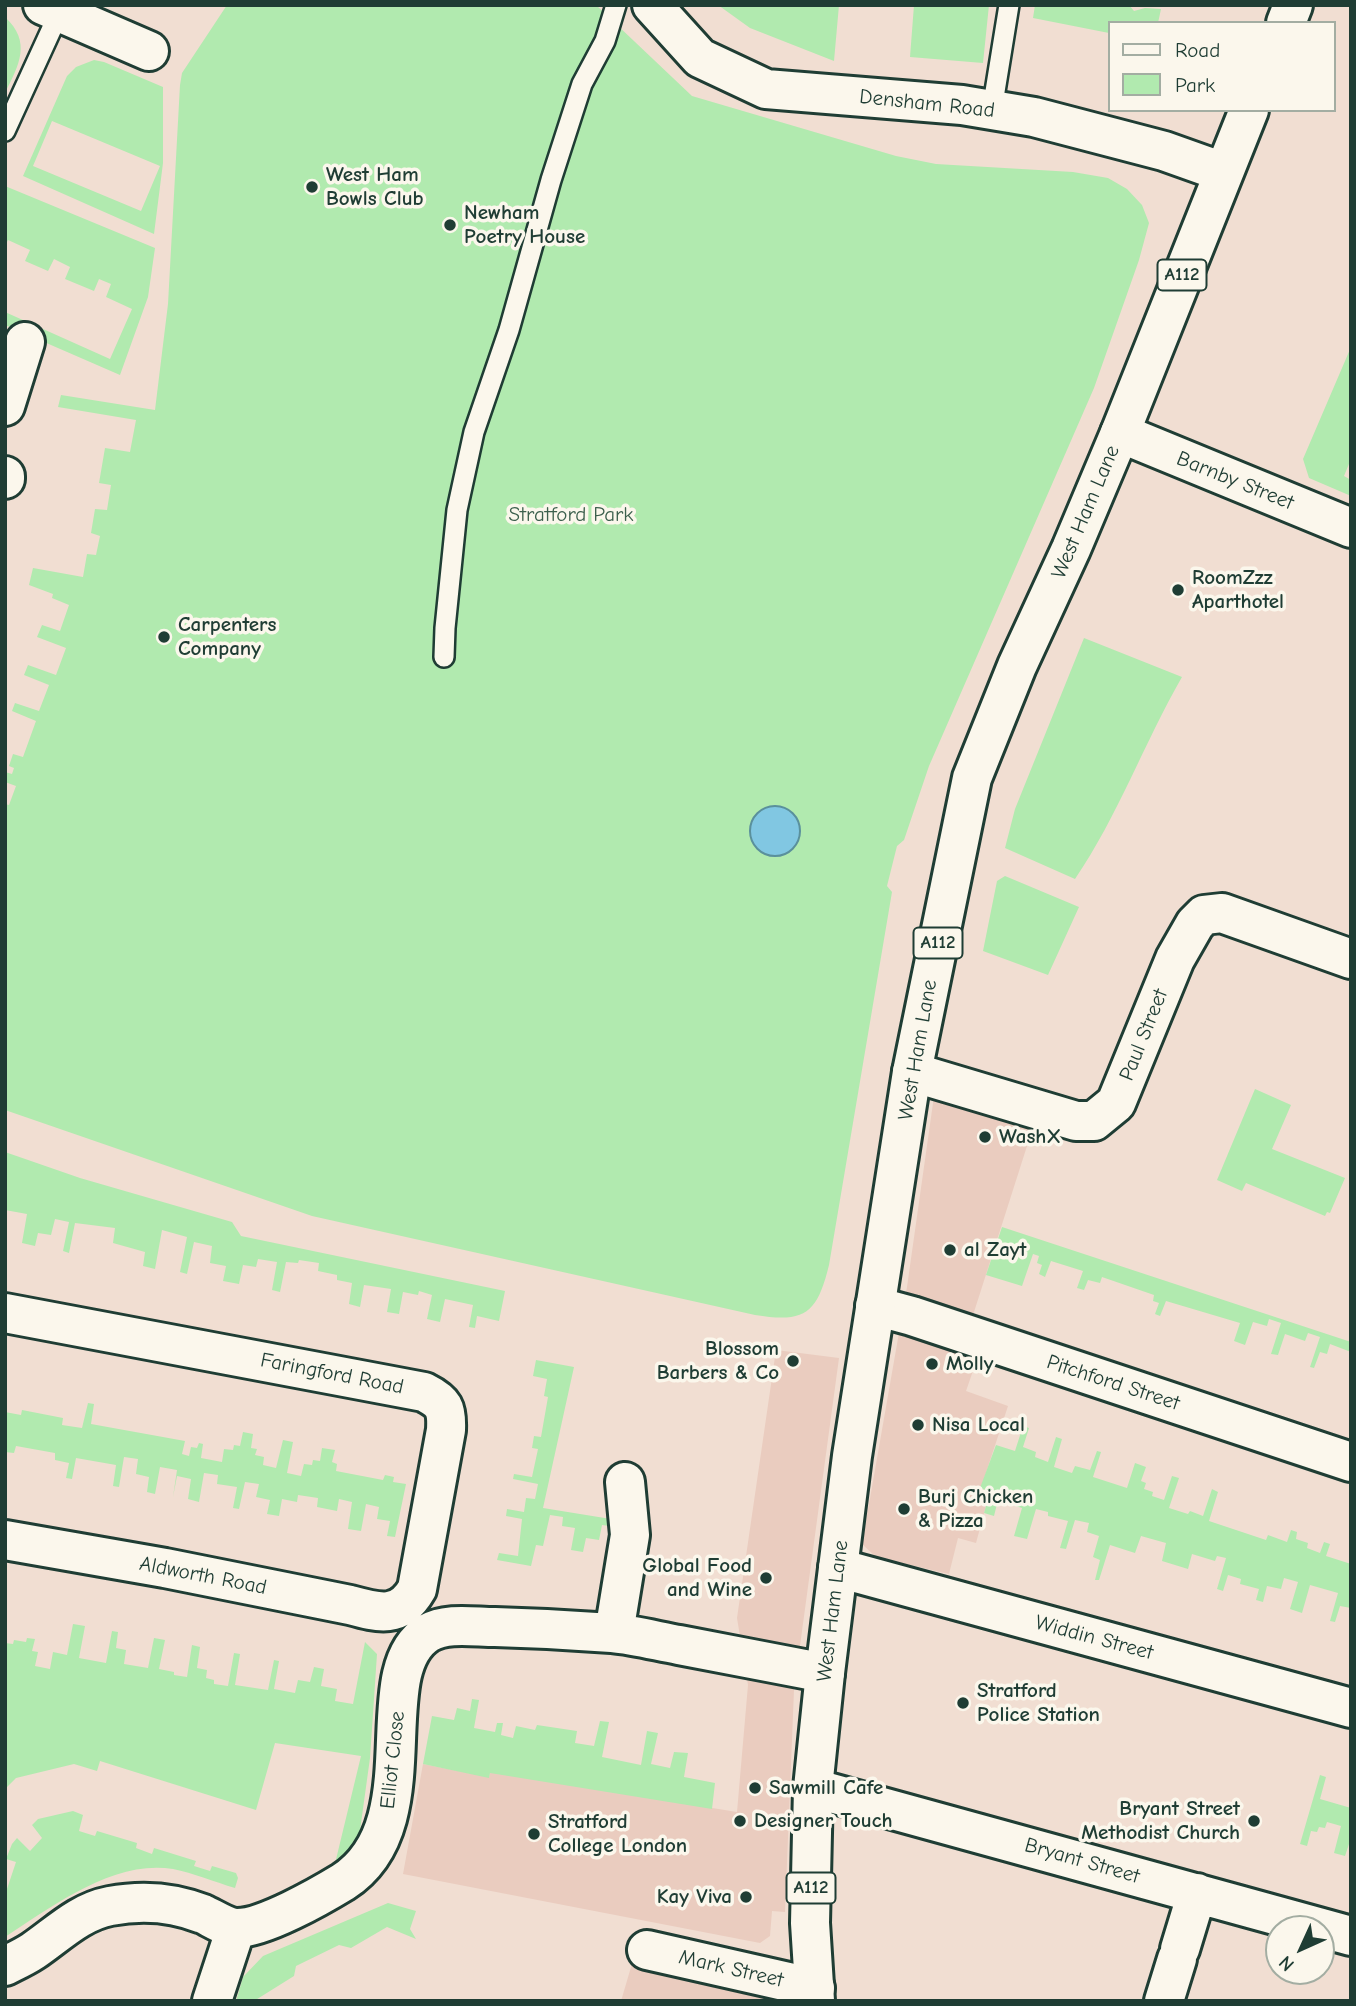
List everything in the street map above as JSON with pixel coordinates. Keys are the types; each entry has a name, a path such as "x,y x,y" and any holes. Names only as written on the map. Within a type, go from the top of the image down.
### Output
{"street":[{"name":"Densham Road","path":"652,5 700,58 766,89 962,105 1034,117 1124,140 1223,172"},
{"path":"51,9 149,51"},
{"name":"West Ham Lane","path":"815,1994 810,1923 813,1788 838,1568 874,1306 912,1072 972,778 1017,666 1120,433 1248,112"},
{"path":"5,406 25,342"},
{"name":"Barnby Street","path":"1120,433 1351,528"},
{"name":"Paul Street","path":"912,1072 1076,1121 1094,1121 1116,1103 1175,958 1195,924 1204,915 1222,913 1351,959"},
{"name":"Pitchford Street","path":"874,1306 912,1315 1351,1462"},
{"name":"Faringford Road","path":"5,1313 403,1387 424,1392 440,1400 447,1415 446,1430 418,1589 412,1598 411,1623"},
{"path":"614,1633 630,1535 625,1482"},
{"name":"Aldworth Road","path":"5,1540 165,1568 350,1605 437,1629 457,1626 614,1633 825,1673"},
{"name":"Widdin Street","path":"838,1568 1351,1709"},
{"name":"Elliot Close","path":"236,1928 266,1920 306,1904 346,1880 372,1855 381,1837 393,1795 397,1723 404,1663 410,1651 411,1623"},
{"name":"Bryant Street","path":"813,1788 1351,1936"},
{"path":"1164,2001 1198,1893"},
{"path":"5,1966 31,1952 86,1913 110,1906 153,1901 199,1912 236,1928 212,2001"},
{"name":"Mark Street","path":"647,1950 815,1994"}],"lane":[{"path":"444,657 457,510 474,432 509,330 551,180 582,85 605,41 616,5"},
{"path":"992,110 1009,5"},
{"path":"5,131 51,9"}],"shaded area":[{"path":"935,1089 1035,1121 959,1359 975,1365 966,1391 1008,1406 981,1488 990,1491 976,1543 958,1538 949,1574 876,1557 862,1544 907,1287"},
{"path":"776,1350 839,1358 794,1690 785,1912 772,1911 770,1936 760,1943 403,1874 423,1764 489,1777 490,1772 737,1812 748,1685 737,1618"},
{"path":"634,1957 652,1961 651,1973 790,2001 621,2001"}],"green space":[{"name":"Stratford Park","path":"227,5 596,5 692,96 896,156 936,164 1073,172 1108,178 1127,189 1142,205 1149,223 1139,260 1094,388 929,766 904,840 897,846 887,886 892,892 829,1265 819,1295 806,1311 797,1316 755,1315 312,1216 5,1110 5,804 9,805 16,786 5,782 5,772 12,774 14,768 9,766 13,754 23,757 36,721 12,711 15,703 39,711 49,685 24,675 28,665 56,675 66,648 37,637 42,625 60,631 69,605 52,598 53,594 29,585 33,568 83,577 87,554 96,555 100,536 91,533 95,509 107,510 111,485 99,483 105,448 130,452 136,420 58,407 61,395 155,410 168,304 182,73"},
{"path":"718,5 839,5 834,61 750,28"},
{"path":"914,5 989,5 983,63 910,57"},
{"path":"1035,5 1129,5 1134,11 1145,8 1161,9 1158,21 1108,21 1108,33 1033,18"},
{"path":"5,17 13,26 21,45 15,73 5,93"},
{"path":"94,60 104,62 163,87 163,163 154,234 23,176 67,76 76,67","holes":["52,121 160,166 141,211 33,166"]},
{"path":"5,186 155,248 148,297 120,375 5,325 5,312 110,359 132,309 106,297 111,284 99,279 94,291 65,279 70,267 54,259 48,271 25,261 30,250 8,240 5,246"},
{"path":"1351,347 1351,459 1344,476 1351,480 1351,496 1309,478 1303,459"},
{"path":"1084,638 1182,677 1105,830 1075,879 1005,848 1015,809"},
{"path":"1005,876 1079,907 1048,975 983,951 997,881"},
{"path":"1255,1089 1291,1105 1272,1149 1345,1178 1330,1213 1327,1212 1325,1216 1246,1183 1242,1191 1217,1180"},
{"path":"5,1152 80,1178 232,1222 241,1236 505,1291 499,1321 477,1316 475,1328 469,1327 473,1305 445,1299 440,1322 427,1319 432,1295 419,1291 418,1295 403,1292 399,1314 387,1312 391,1289 364,1285 360,1307 349,1304 352,1283 337,1280 337,1275 318,1271 319,1263 299,1260 298,1263 286,1262 280,1292 272,1290 277,1262 258,1259 256,1267 243,1265 239,1284 223,1281 226,1266 210,1263 212,1246 194,1242 187,1274 180,1272 187,1237 162,1230 155,1269 143,1266 145,1252 113,1243 115,1228 75,1223 69,1253 63,1251 69,1222 55,1219 51,1235 38,1233 35,1246 22,1243 27,1214 5,1210"},
{"path":"1002,1227 1351,1342 1351,1352 1330,1344 1327,1354 1320,1352 1314,1368 1310,1367 1320,1337 1308,1333 1305,1341 1285,1334 1278,1355 1271,1354 1281,1323 1269,1319 1267,1326 1253,1322 1245,1345 1234,1341 1240,1323 1166,1301 1160,1316 1155,1314 1159,1303 1153,1301 1154,1295 1102,1277 1100,1283 1088,1280 1084,1290 1077,1288 1083,1271 1051,1261 1045,1277 1039,1274 1042,1265 1037,1263 1039,1256 1033,1254 1022,1286 986,1275"},
{"path":"536,1360 574,1367 543,1508 617,1520 616,1527 602,1525 599,1540 586,1538 583,1552 571,1550 575,1528 562,1526 563,1517 550,1515 543,1546 536,1545 531,1566 497,1560 499,1553 518,1556 522,1519 506,1516 507,1509 524,1512 526,1498 535,1499 538,1484 513,1479 514,1474 532,1477 538,1449 532,1448 534,1436 541,1437 548,1397 544,1396 547,1379 533,1376"},
{"path":"88,1403 94,1404 91,1424 185,1441 182,1454 189,1456 191,1447 197,1448 199,1443 203,1444 201,1458 222,1462 224,1449 233,1450 234,1445 240,1446 243,1432 253,1434 251,1448 257,1449 255,1455 264,1457 263,1465 276,1468 283,1440 293,1442 287,1473 301,1476 304,1464 312,1465 313,1460 320,1461 322,1448 335,1450 332,1462 337,1464 336,1471 383,1480 385,1475 394,1477 393,1482 406,1484 395,1537 387,1536 390,1521 377,1519 379,1507 366,1504 361,1531 348,1529 352,1502 339,1499 337,1511 317,1507 318,1498 298,1495 297,1502 282,1499 279,1516 267,1514 270,1500 256,1497 259,1484 245,1482 239,1509 233,1508 237,1487 217,1484 218,1475 204,1473 199,1502 188,1499 191,1479 177,1476 173,1497 177,1470 160,1467 155,1494 147,1492 149,1477 136,1474 138,1459 124,1457 119,1487 113,1486 116,1465 76,1458 72,1479 66,1478 69,1463 55,1460 55,1453 16,1446 14,1453 5,1452 5,1412 21,1415 22,1410 63,1418 62,1425 82,1428"},
{"path":"1023,1426 1029,1428 1023,1447 1036,1452 1035,1457 1048,1462 1056,1437 1062,1439 1054,1467 1072,1473 1075,1466 1090,1470 1097,1451 1101,1452 1093,1477 1127,1488 1135,1463 1146,1467 1141,1481 1146,1483 1144,1489 1153,1492 1152,1496 1164,1500 1172,1476 1179,1478 1169,1508 1203,1516 1212,1489 1218,1492 1209,1521 1266,1540 1268,1535 1287,1542 1291,1530 1297,1532 1296,1539 1308,1543 1307,1548 1320,1553 1324,1542 1330,1544 1326,1556 1351,1564 1351,1608 1340,1606 1335,1622 1330,1621 1338,1593 1310,1585 1302,1613 1290,1609 1298,1582 1284,1578 1281,1589 1267,1586 1263,1602 1256,1600 1259,1589 1240,1584 1241,1579 1228,1575 1223,1591 1217,1589 1226,1558 1217,1556 1215,1561 1192,1554 1188,1569 1162,1561 1166,1543 1141,1536 1135,1553 1110,1545 1099,1580 1095,1580 1100,1560 1093,1557 1099,1536 1087,1532 1089,1523 1075,1520 1066,1549 1060,1548 1068,1521 1048,1516 1048,1512 1036,1509 1027,1539 1014,1536 1022,1508 998,1500 994,1516 984,1513 990,1492 980,1488 996,1445 1015,1451"},
{"path":"73,1624 85,1626 79,1658 106,1663 112,1631 118,1632 116,1648 126,1650 124,1664 148,1668 154,1638 165,1640 159,1669 174,1672 174,1675 187,1677 192,1645 200,1647 197,1668 207,1670 206,1678 214,1680 214,1684 228,1686 234,1653 240,1654 235,1685 268,1690 274,1660 279,1661 274,1689 295,1693 298,1680 310,1682 314,1667 324,1669 321,1686 337,1689 335,1701 353,1704 365,1642 377,1654 370,1758 358,1845 332,1876 361,1756 275,1743 256,1810 100,1761 97,1771 74,1764 16,1778 5,1789 5,1643 35,1639 32,1651 38,1652 35,1666 50,1669 53,1652 67,1655"},
{"path":"472,1699 479,1700 474,1728 495,1732 497,1723 503,1723 501,1735 513,1738 516,1726 535,1730 537,1725 577,1731 575,1743 594,1746 600,1721 609,1722 602,1757 641,1765 647,1731 658,1733 651,1764 670,1768 674,1752 688,1753 684,1777 715,1783 712,1809 490,1773 489,1778 423,1764 432,1716 454,1720 457,1708 470,1711"},
{"path":"1320,1775 1326,1777 1320,1799 1351,1808 1351,1844 1345,1856 1334,1853 1341,1826 1327,1822 1325,1828 1319,1827 1317,1832 1311,1831 1307,1846 1300,1844"},
{"path":"73,1811 83,1815 79,1831 95,1836 97,1831 137,1843 136,1848 152,1854 154,1848 196,1861 194,1866 210,1871 212,1866 236,1873 238,1878 235,1888 173,1869 128,1871 84,1888 5,1937 5,1895 16,1862 6,1859 12,1844 17,1838 30,1851 42,1838 32,1825 38,1819"},
{"path":"388,1903 416,1911 410,1929 416,1939 387,1927 351,1948 339,1945 296,1966 294,1976 254,2001 236,2001 243,1977 263,1956"}],"water":[{"path":"775,806 792,814 800,831 792,848 775,856 758,848 750,831 758,814"}],"place":[{"name":"West Ham Bowls Club","path":"312,187"},
{"name":"Newham Poetry House","path":"450,225"},
{"name":"RoomZzz Aparthotel","path":"1178,590"},
{"name":"Carpenters Company","path":"164,637"},
{"name":"WashX","path":"985,1137"},
{"name":"al Zayt","path":"950,1250"},
{"name":"Blossom Barbers & Co","path":"793,1361"},
{"name":"Molly","path":"932,1364"},
{"name":"Nisa Local","path":"918,1425"},
{"name":"Burj Chicken & Pizza","path":"904,1509"},
{"name":"Global Food and Wine","path":"766,1578"},
{"name":"Stratford Police Station","path":"963,1703"},
{"name":"Sawmill Cafe","path":"755,1788"},
{"name":"Designer Touch","path":"740,1821"},
{"name":"Bryant Street Methodist Church","path":"1254,1821"},
{"name":"Stratford College London","path":"534,1834"},
{"name":"Kay Viva","path":"746,1897"}]}
